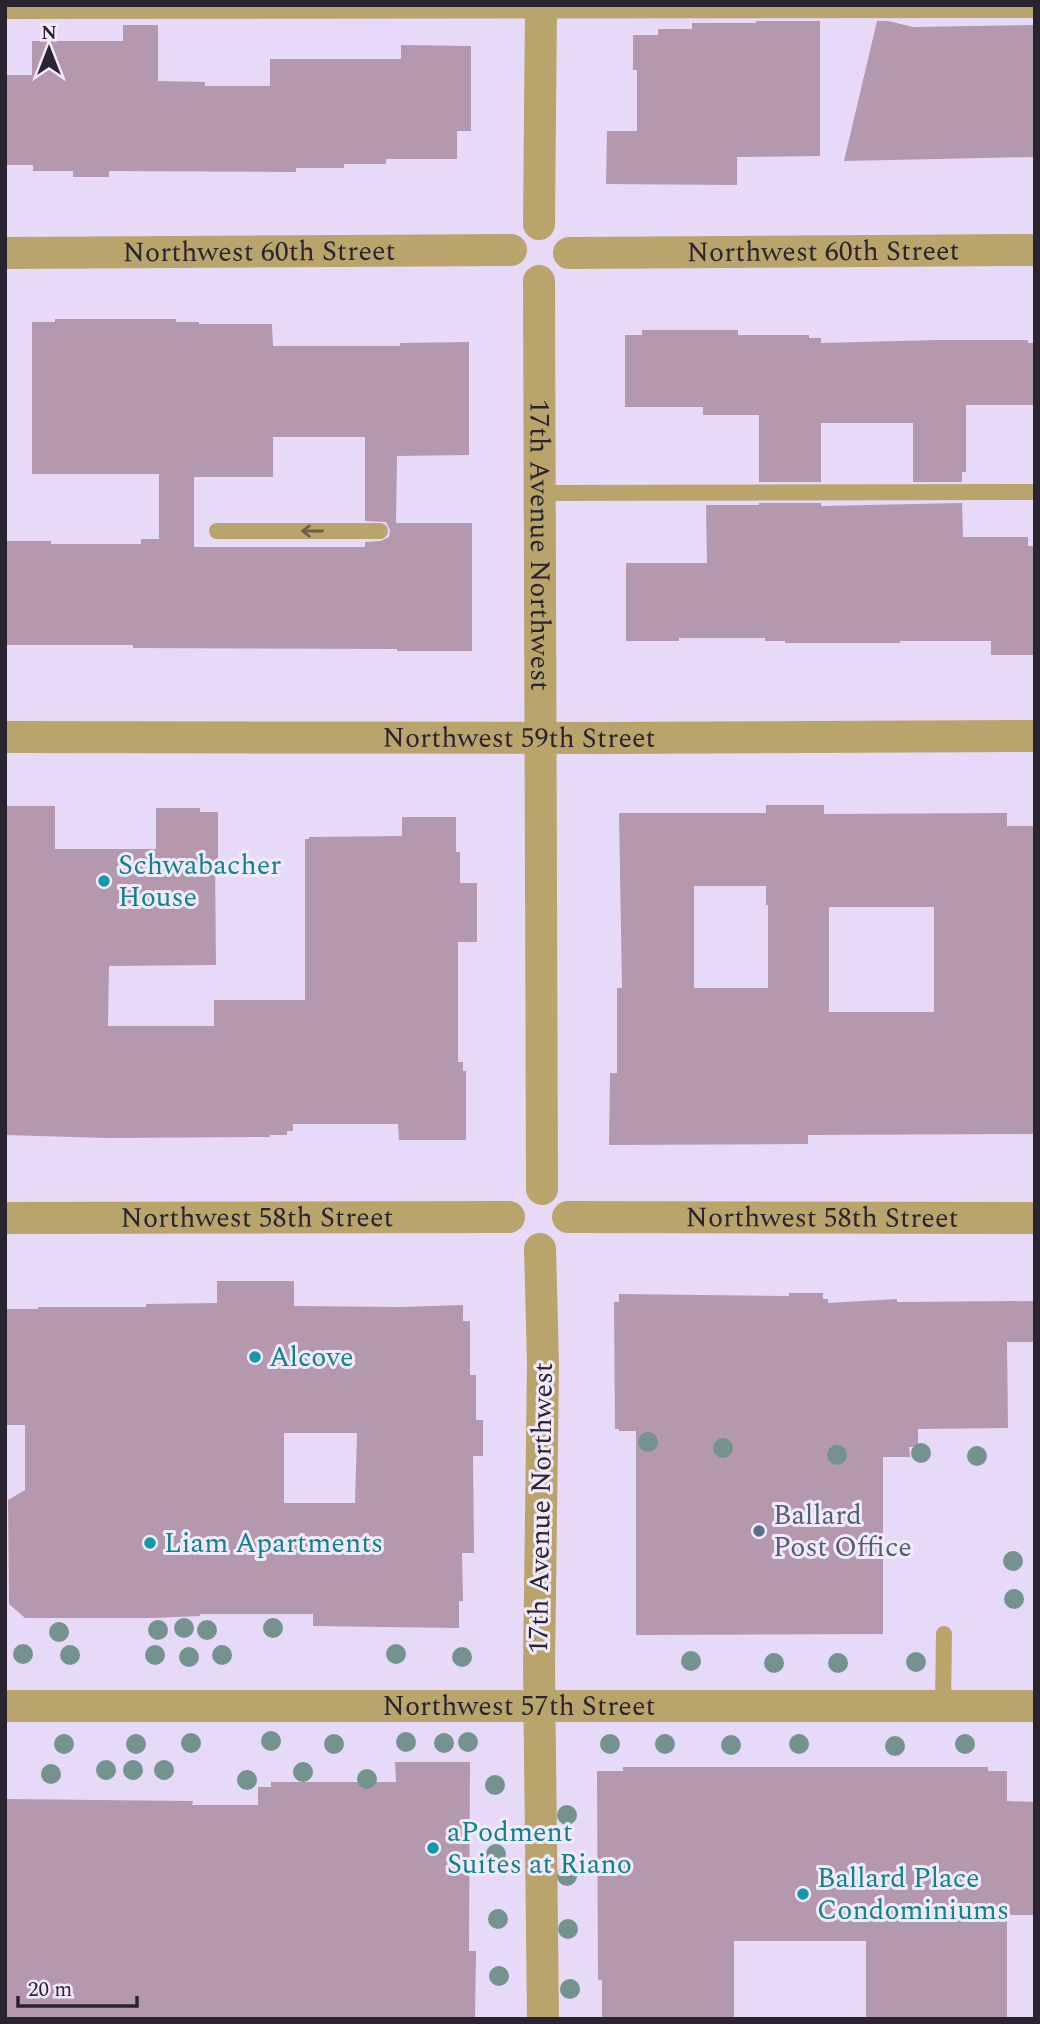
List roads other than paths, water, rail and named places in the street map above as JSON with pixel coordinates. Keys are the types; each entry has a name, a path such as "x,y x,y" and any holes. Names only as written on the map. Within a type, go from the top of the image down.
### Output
{"street":[{"path":"539,224 541,8"},
{"path":"539,224 558,230 564,237 569,253 561,273 539,281 526,278 519,272 514,264 512,250 521,230 539,224"},
{"name":"Northwest 60th Street","path":"5,253 512,250"},
{"name":"Northwest 60th Street","path":"569,253 1035,250"},
{"name":"17th Avenue Northwest","path":"539,281 542,1189"},
{"name":"Northwest 59th Street","path":"5,737 1035,736"},
{"path":"542,1189 555,1194 563,1201 568,1217 567,1230 561,1240 554,1246 540,1249 517,1241 512,1233 509,1217 517,1197 542,1189"},
{"name":"Northwest 58th Street","path":"5,1218 509,1217"},
{"name":"Northwest 58th Street","path":"568,1217 1035,1218"},
{"name":"17th Avenue Northwest","path":"540,1249 543,1364 539,1667 543,2019"},
{"name":"Northwest 57th Street","path":"5,1706 1035,1706"}],"lane":[{"path":"5,11 541,8 1035,10"},
{"path":"540,493 1035,492"},
{"path":"217,531 380,531"},
{"path":"943,1706 944,1634"}],"place":[{"name":"Schwabacher House","path":"104,881"},
{"name":"Alcove","path":"255,1357"},
{"name":"Ballard Post Office","path":"759,1531"},
{"name":"Liam Apartments","path":"150,1543"},
{"name":"aPodment Suites at Riano","path":"433,1848"},
{"name":"Ballard Place Condominiums","path":"803,1894"}]}
